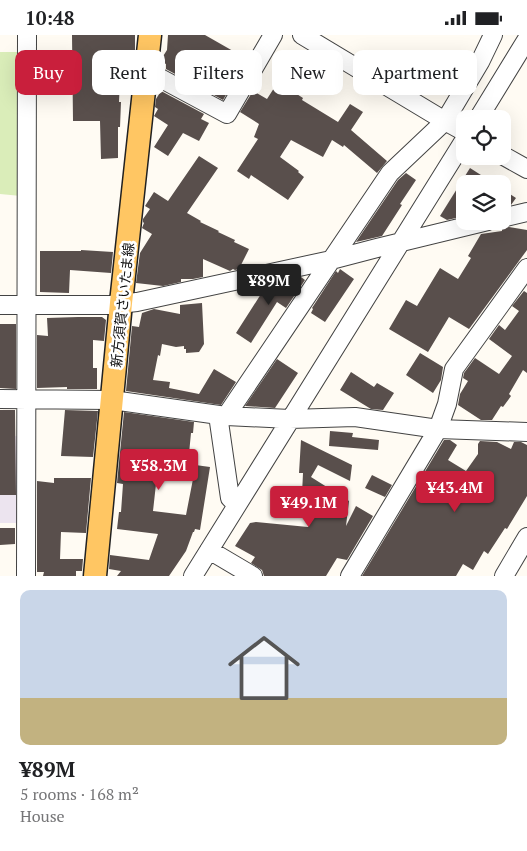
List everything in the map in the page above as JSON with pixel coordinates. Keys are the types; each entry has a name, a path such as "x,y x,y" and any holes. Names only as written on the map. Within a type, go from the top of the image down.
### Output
{"main road":[{"name":"新方須賀さいたま線","path":"149,50 150,35"},
{"name":"新方須賀さいたま線","path":"95,576 121,303 144,95"}],"street":[{"path":"26,576 27,35"},
{"path":"165,81 227,114 274,35"},
{"path":"302,35 456,127"},
{"path":"237,505 230,497 222,415 390,173 445,121 480,62 493,35"},
{"path":"484,110 527,39"},
{"path":"193,576 456,154"},
{"path":"511,160 527,169"},
{"path":"511,216 527,212"},
{"path":"0,305 110,305 137,302 331,260 456,229"},
{"path":"350,576 438,429 447,404 454,369 527,268"},
{"path":"0,399 112,400 222,415 290,419 355,417 438,429 527,432"},
{"path":"504,576 527,537"},
{"path":"209,550 253,576"}],"shaded area":[{"path":"0,436 22,436 21,523 0,523"}],"green space":[{"path":"0,52 15,52 15,95 22,95 21,196 0,194"}],"building":[{"path":"72,35 135,35 135,50 92,50 92,95 119,95 119,102 121,102 120,127 118,127 118,158 101,159 100,121 73,121 73,95 82,95 82,50 72,50"},
{"path":"168,35 205,35 231,50 175,50 175,74 166,69 165,53"},
{"path":"272,91 272,95 298,95 303,98 302,100 338,122 350,104 363,112 351,130 387,161 377,173 344,145 343,147 332,140 323,157 291,140 280,157 304,177 288,200 251,175 249,179 237,171 258,139 254,137 259,124 240,112 251,95 260,95 267,99"},
{"path":"165,93 204,114 201,119 209,123 199,141 183,133 168,156 154,147 168,125 154,116 158,109 155,107 158,95 165,95"},
{"path":"214,95 226,95 223,100"},
{"path":"199,156 218,168 187,213 249,249 239,269 230,271 203,259 203,277 181,279 181,282 163,286 136,283 140,253 152,234 142,228 143,219 150,209 145,206 154,192 168,201"},
{"path":"470,168 481,175 466,175"},
{"path":"406,173 416,180 382,236 356,242 398,180"},
{"path":"456,190 456,218 447,220 440,216"},
{"path":"511,195 516,198 511,205"},
{"path":"511,227 527,230 527,250 469,329 449,317 428,352 389,329 406,300 417,306 440,268 458,279 471,258 468,256 481,234 511,230"},
{"path":"81,250 113,252 111,273 70,270 69,293 40,292 40,251"},
{"path":"340,269 354,279 325,322 311,313 312,308 336,271 338,273"},
{"path":"301,277 305,280 286,308 277,302 251,343 236,333 261,294 263,295 271,284"},
{"path":"524,291 527,293 527,373 523,370 509,394 511,396 503,407 501,406 492,420 481,420 458,405 460,394 468,381 463,378 464,373 475,358 499,374 512,356 489,339 499,325 505,330 519,311 512,306"},
{"path":"202,303 204,344 199,352 186,353 184,346 176,347 162,344 153,380 170,382 169,388 199,394 214,369 236,382 221,405 126,391 132,326 139,327 142,313 154,309 180,314 180,305"},
{"path":"102,317 106,320 104,341 93,340 93,368 97,368 97,389 37,388 37,335 48,336 47,318"},
{"path":"0,324 16,324 16,389 0,388"},
{"path":"420,353 443,367 441,380 433,393 406,375"},
{"path":"277,359 298,373 275,408 245,406"},
{"path":"351,372 374,387 377,383 394,393 383,410 371,409 340,390"},
{"path":"0,410 15,410 16,495 0,495"},
{"path":"65,410 98,411 93,457 61,456"},
{"path":"124,412 194,422 188,464 210,467 200,530 195,529 186,551 169,576 117,576 121,571 109,569 110,555 149,560 158,534 117,529 119,512 121,512 123,484 117,483","holes":["157,475 193,479 186,515 153,511"]},
{"path":"330,431 353,433 352,437 379,440 378,450 329,446"},
{"path":"301,440 352,465 350,481 318,465 311,477 349,501 346,526 356,506 373,516 347,560 337,558 326,576 264,576 262,570 251,563 255,557 235,546 250,523 308,527 331,490 304,490 302,494 303,473 299,473"},
{"path":"444,440 450,440 457,445 448,460 466,471 478,454 478,444 480,441 497,442 511,449 514,442 521,442 527,445 527,496 507,529 505,528 488,554 484,551 473,570 463,564 456,576 362,576"},
{"path":"372,475 392,485 385,497 365,488"},
{"path":"54,478 91,478 86,533 61,532 60,559 83,559 82,571 76,571 76,576 43,576 44,572 37,572 37,481 54,483"},
{"path":"0,528 15,528 15,544 0,545"}]}
